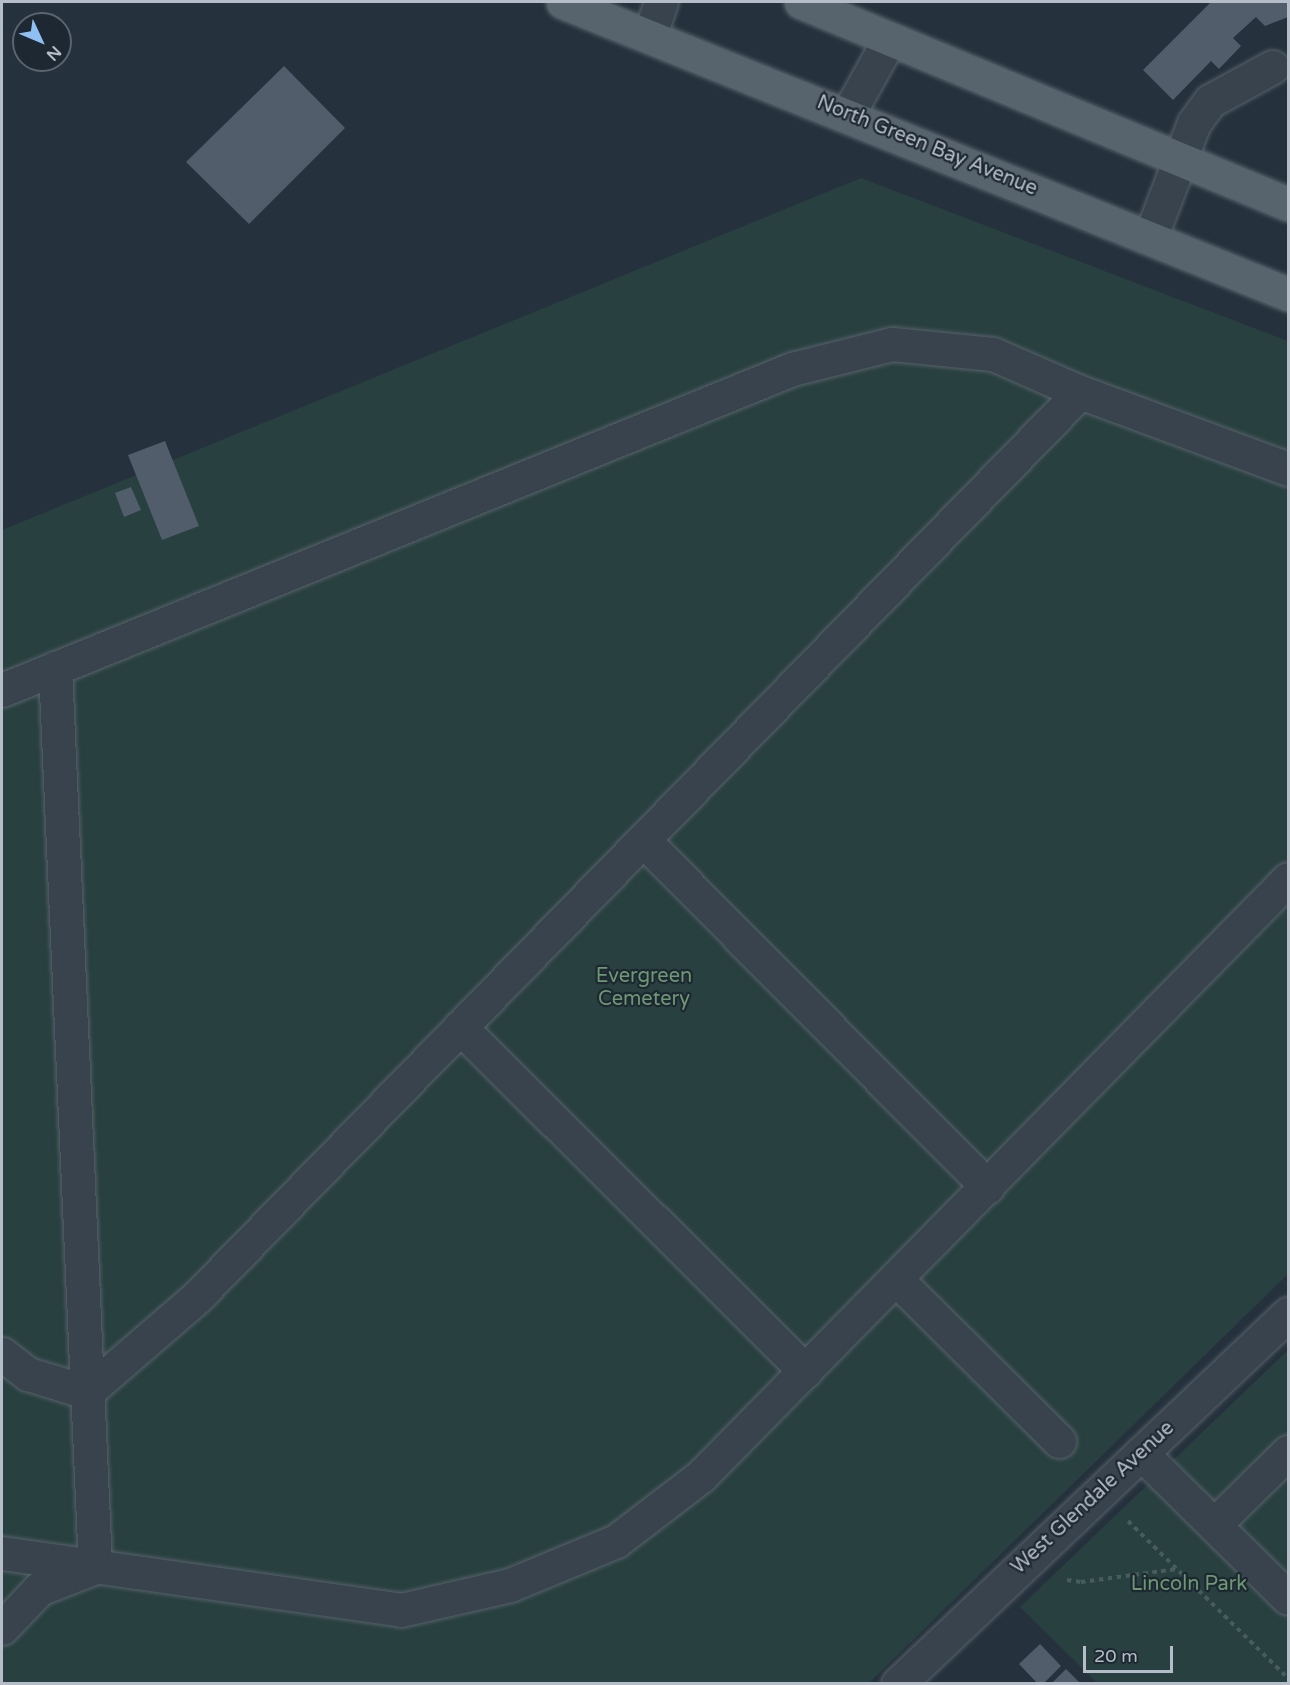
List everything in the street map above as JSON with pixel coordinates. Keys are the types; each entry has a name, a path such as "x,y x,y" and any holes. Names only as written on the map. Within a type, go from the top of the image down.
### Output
{"main road":[{"name":"North Green Bay Avenue","path":"563,2 650,34 1288,294"},
{"path":"801,2 1288,204"}],"street":[{"path":"650,34 661,2"},
{"path":"848,114 890,40"},
{"path":"1150,238 1194,123 1210,101 1283,66"},
{"path":"2,690 792,369 892,344 993,354 1080,392 1288,469"},
{"path":"87,1392 197,1298 1080,392"},
{"path":"55,668 95,1567"},
{"path":"643,840 987,1187"},
{"path":"2,1553 400,1610 510,1585 616,1541 701,1476 1288,879"},
{"path":"460,1027 805,1371"},
{"path":"896,1279 1059,1441"},
{"name":"West Glendale Avenue","path":"898,1683 1288,1314"},
{"path":"2,1354 28,1374 87,1392"},
{"path":"1215,1524 1288,1452"},
{"path":"1141,1453 1288,1598"},
{"path":"2,1628 39,1589 95,1567"}],"path":[{"path":"1128,1521 1288,1678"},
{"path":"1067,1580 1081,1582 1178,1569"}],"green space":[{"name":"Evergreen Cemetery","path":"861,178 1288,341 1288,1274 869,1683 2,1684 2,530"},
{"name":"Lincoln Park","path":"1288,1350 1288,1683 1097,1683 1020,1607"}],"building":[{"path":"1211,2 1288,2 1288,17 1265,26 1256,17 1233,38 1241,46 1219,69 1211,61 1173,100 1143,70"},
{"path":"284,66 345,128 249,224 186,162"},
{"path":"165,441 199,526 162,540 128,455"},
{"path":"131,487 141,510 124,517 115,493"},
{"path":"1040,1644 1061,1666 1043,1684 1038,1684 1019,1664"},
{"path":"1066,1669 1081,1684 1051,1684"}]}
